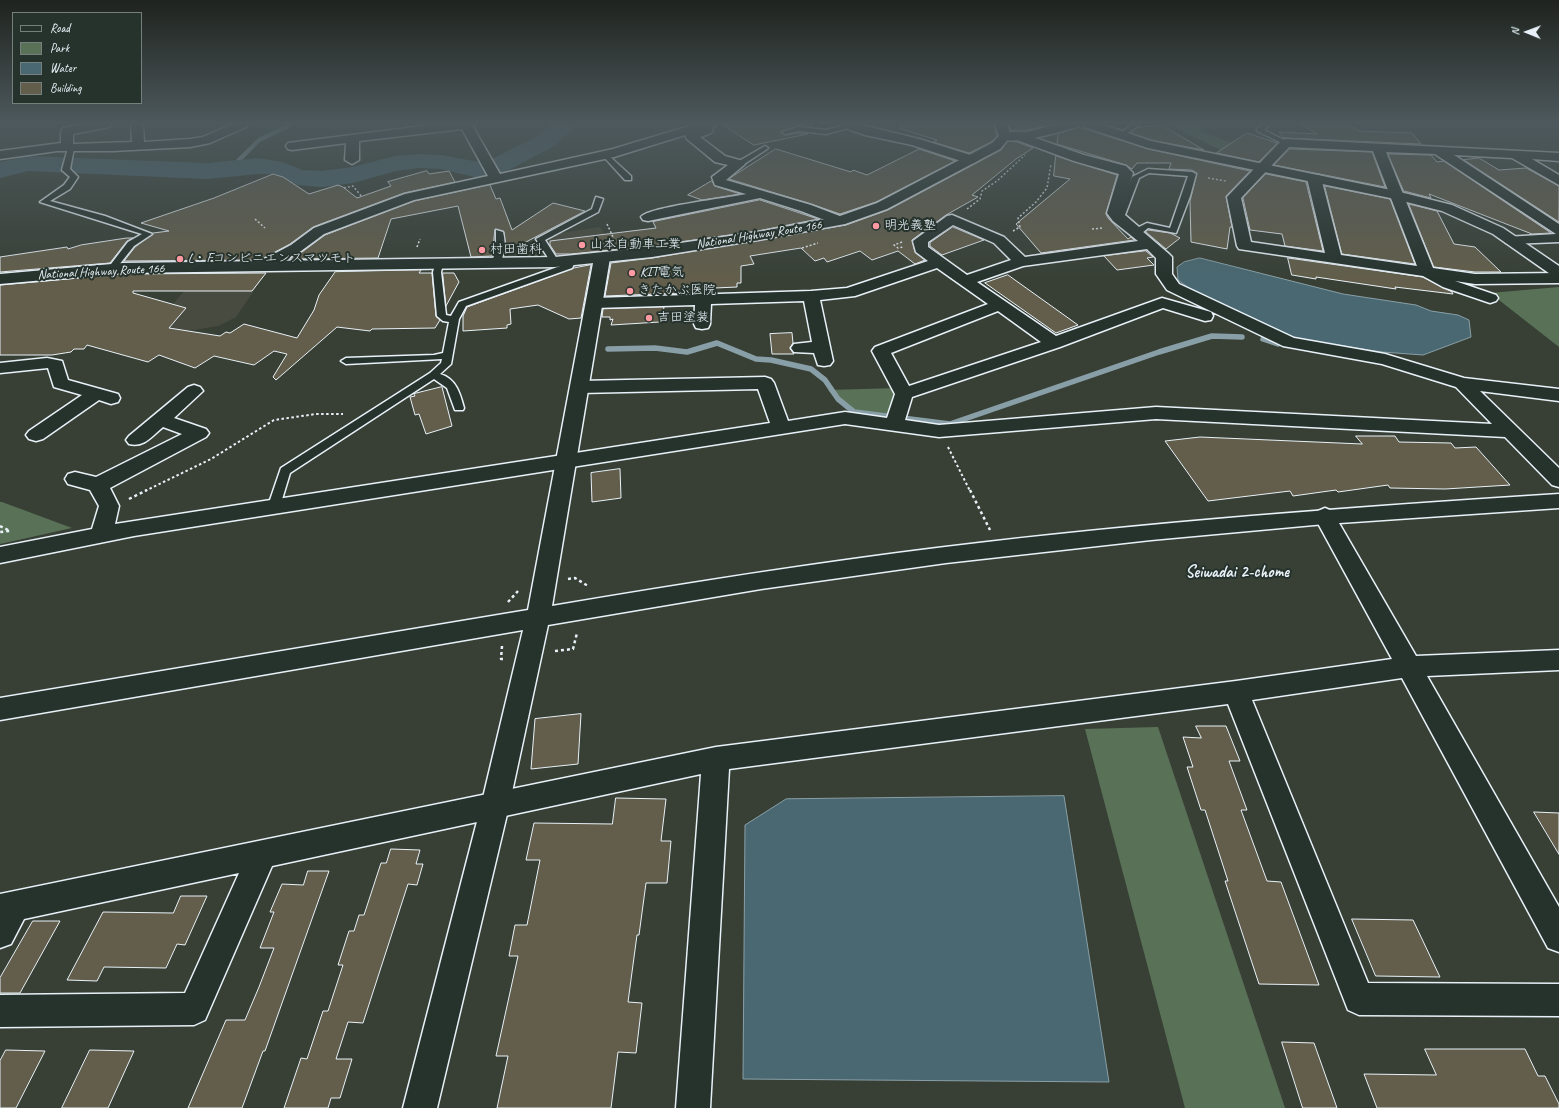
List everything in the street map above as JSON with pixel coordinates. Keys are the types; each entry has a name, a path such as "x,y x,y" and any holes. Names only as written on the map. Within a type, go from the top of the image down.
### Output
{"main road":[{"path":"262,266 296,248 319,231 410,197 507,176"},
{"path":"721,176 719,177 720,182 806,208 840,221"},
{"name":"National Highway Route 166","path":"0,279 112,268 571,262 758,236 840,221 882,206 941,176"},
{"path":"1125,176 1122,191 1114,213 1164,257 1164,274 1173,287 1289,342 1385,359 1462,384 1559,395"},
{"path":"1254,176 1234,197 1244,246 1491,280 1559,278"},
{"path":"1303,176 1396,195 1432,204 1466,215 1511,240 1559,273"},
{"path":"1389,176 1427,272 1449,284 1490,298"},
{"path":"1476,176 1559,230"},
{"path":"1550,176 1559,181"},
{"path":"1314,178 1334,259"},
{"path":"648,217 666,212 748,198 759,194"},
{"path":"1021,262 999,240 952,219 920,241 921,249 1054,344"},
{"path":"1511,240 1559,238"},
{"path":"966,280 1021,262 1150,244"},
{"path":"420,1108 495,806 538,618 602,258"},
{"path":"595,303 811,296 849,293 939,262"},
{"path":"800,348 822,354 811,296"},
{"path":"702,324 703,300"},
{"path":"0,555 101,535 274,506 567,461 781,426 899,410 1054,344 1162,303 1237,326 1249,329 1260,329"},
{"path":"999,305 881,351 899,410 939,431 1156,413 1511,431"},
{"path":"0,368 47,363 56,365 60,383 104,396 36,436"},
{"path":"580,387 765,383 781,426"},
{"path":"1462,384 1559,480"},
{"path":"136,440 194,391"},
{"path":"75,479 98,485 199,433 160,420"},
{"path":"98,485 109,506 101,535"},
{"path":"0,709 761,580 946,555 1143,533 1325,516 1559,501"},
{"path":"1325,516 1559,937"},
{"path":"0,933 8,908 263,853 716,759 1236,692 1408,667 1559,660"},
{"path":"1236,692 1359,999 1559,1000"},
{"path":"693,1108 716,759"},
{"path":"0,1011 194,1009 263,853"}],"lane":[{"path":"74,176 67,187 44,202 102,218 148,234 131,244 112,268"},
{"path":"1139,176 1136,177 1121,215 1139,231 1147,225 1174,231 1179,212 1190,187 1191,176"},
{"path":"555,262 540,239 595,210 599,199"},
{"path":"496,263 500,253 501,242 499,232"},
{"path":"274,506 285,471 433,375 446,364 454,320 462,304 569,266 571,262"},
{"path":"439,264 437,272 442,316 446,319 454,320"},
{"path":"346,361 434,358 448,356"},
{"path":"433,375 440,376 451,384 459,408"}],"path":[{"path":"952,219 980,199 982,191 1002,176"},
{"path":"999,240 1020,226 1018,218 1036,202 1047,188 1049,176"},
{"path":"1191,176 1247,183"},
{"path":"344,188 352,186 364,198"},
{"path":"255,219 265,228"},
{"path":"802,248 818,243"},
{"path":"109,506 124,501 181,475 274,420 336,413 367,418"},
{"path":"939,431 991,533"},
{"path":"0,526 10,531 0,532"}],"shaded area":[{"name":"山本自動車工業","path":"600,227 605,235 610,239 615,252 560,257 547,240 561,233"},
{"path":"289,242 292,246 263,262 266,273 236,317 218,326 144,338 208,263 133,264 136,256"}],"green space":[{"path":"1559,287 1559,347 1490,293"},
{"path":"898,388 890,420 851,414 828,390"},
{"path":"0,502 2,502 72,528 0,544"},
{"path":"1158,727 1285,1108 1185,1108 1085,729"}],"water":[{"path":"1200,258 1343,294 1416,305 1431,311 1458,315 1469,320 1471,337 1423,355 1382,352 1298,339 1193,291 1178,280 1177,267 1184,262"},
{"path":"1064,796 1109,1082 743,1079 745,825 786,799"}],"building":[{"path":"269,176 283,177 309,194 338,185 357,198 391,186 388,182 410,176 452,176 455,182 404,193 313,227 290,244 260,260 124,261 135,247 153,233 169,231 141,223 214,198"},
{"path":"734,176 927,176 876,202 840,214 729,179"},
{"path":"953,176 996,176 972,195 978,197 946,215 912,240 915,252 925,260 915,264 898,251 872,260 860,251 827,262 824,258 815,261 801,248 750,256 754,264 741,266 741,283 737,283 737,287 715,288 715,292 605,296 611,263 652,258 846,225 888,210"},
{"path":"1054,176 1117,176 1106,214 1128,239 1131,237 1134,240 1041,253 1016,224 1070,179"},
{"path":"1196,176 1245,176 1226,196 1232,227 1230,227 1227,249 1191,242 1190,201"},
{"path":"1264,176 1275,176 1306,182 1323,251 1285,246 1282,234 1250,230 1243,198"},
{"path":"1328,176 1381,176 1385,187"},
{"path":"1397,176 1466,176 1551,233 1532,234 1429,194 1431,198 1404,191"},
{"path":"1488,176 1540,176 1559,186 1559,222"},
{"path":"712,181 715,186 740,194 702,200 688,195"},
{"path":"490,185 496,199 500,198 512,230 553,203 585,211 505,253 504,232 495,229 492,256 471,257 458,206 391,219 378,258 289,259 302,252 325,235 414,201"},
{"path":"1325,186 1390,199 1415,264 1342,254"},
{"path":"760,200 818,219 758,231 652,246 571,254 556,254 550,245 550,241 656,228 653,222"},
{"path":"1409,204 1437,211 1454,244 1475,247 1501,272 1475,272 1434,267"},
{"path":"953,227 984,240 942,255 930,246 930,243"},
{"path":"1148,230 1170,233 1180,238 1166,249 1146,232"},
{"path":"133,238 127,241 110,263 0,272 0,257 67,247 68,249 81,245"},
{"path":"1146,251 1153,257 1147,258 1154,265 1117,270 1104,256"},
{"path":"1288,258 1423,277 1452,292 1453,294 1395,287 1396,289 1316,277 1316,279 1292,275"},
{"path":"591,265 581,318 569,319 538,305 510,309 511,324 507,325 507,328 463,331 463,316 467,307 574,268"},
{"path":"421,270 419,273 432,273 436,316 440,320 435,328 372,329 370,331 337,327 276,380 273,377 287,354 274,351 254,365 214,356 195,368 159,355 148,362 87,345 84,349 74,349 71,352 52,355 0,355 0,285 123,274 266,273 252,291 133,291 133,293 186,308 169,328 220,336 226,332 230,333 244,324 297,338 314,310 319,295 335,272"},
{"path":"443,273 454,273 459,282 446,306"},
{"path":"1008,275 1078,325 1056,333 985,283"},
{"path":"664,307 663,313 661,313 660,322 611,325 613,319 610,320 610,317 602,317 603,309"},
{"path":"792,333 793,343 790,348 794,354 772,354 770,334"},
{"path":"442,387 452,426 426,434 419,414 415,415 410,397 415,396 414,394"},
{"path":"1356,436 1395,436 1399,442 1451,443 1455,448 1476,447 1510,485 1445,489 1390,488 1388,485 1338,492 1336,490 1293,496 1290,491 1208,501 1165,441 1200,437 1362,444"},
{"path":"620,469 621,498 592,502 591,473"},
{"path":"581,714 578,764 531,769 535,719"},
{"path":"1196,726 1226,726 1240,761 1229,761 1247,810 1241,810 1267,881 1281,882 1319,985 1259,984 1225,881 1228,881 1205,810 1201,810 1187,767 1193,767 1183,737 1201,738"},
{"path":"616,798 666,799 661,841 671,841 667,883 646,883 639,935 637,935 628,1002 642,1003 636,1053 618,1052 611,1108 497,1108 508,1056 496,1056 518,956 509,956 515,925 527,925 540,860 526,860 534,823 612,824"},
{"path":"1534,812 1559,813 1559,854"},
{"path":"391,849 420,850 416,864 423,864 417,885 408,884 363,1023 348,1022 336,1059 352,1059 340,1098 331,1098 328,1108 284,1108 301,1058 307,1059 323,1011 328,1011 343,965 338,965 349,931 354,931 359,915 364,915 381,863 386,863"},
{"path":"308,871 329,871 265,1051 263,1051 242,1108 188,1108 226,1020 245,1020 259,987 274,948 260,948 274,912 270,912 282,884 303,885"},
{"path":"181,896 207,896 185,945 177,944 166,968 104,967 97,981 67,980 103,912 173,913"},
{"path":"1352,919 1413,920 1440,977 1376,976"},
{"path":"33,921 60,921 20,993 0,993 0,978"},
{"path":"1282,1042 1314,1043 1337,1108 1303,1108"},
{"path":"1425,1049 1525,1049 1538,1076 1545,1076 1559,1104 1559,1108 1377,1108 1364,1074 1436,1075"},
{"path":"6,1050 45,1051 16,1108 0,1108 0,1061"},
{"path":"90,1050 134,1051 108,1108 62,1108"}],"waterway":[{"path":"295,176 322,179 348,176"},
{"path":"608,349 655,348 687,352 717,343 756,359 771,360 811,369 825,380 838,399 854,412 950,424 1159,352 1212,336 1242,337"},
{"path":"1263,339 1278,344"}],"place":[{"name":"明光義塾","path":"876,226"},
{"name":"山本自動車工業","path":"582,245"},
{"name":"村田歯科","path":"482,250"},
{"name":"L・Fコンビニエンスマツモト","path":"180,259"},
{"name":"KIT電気","path":"632,273"},
{"name":"きたかぶ医院","path":"630,291"},
{"name":"吉田塗装","path":"649,318"}],"district":[{"name":"Seiwadai 2-chome","path":"1237,573"}]}
